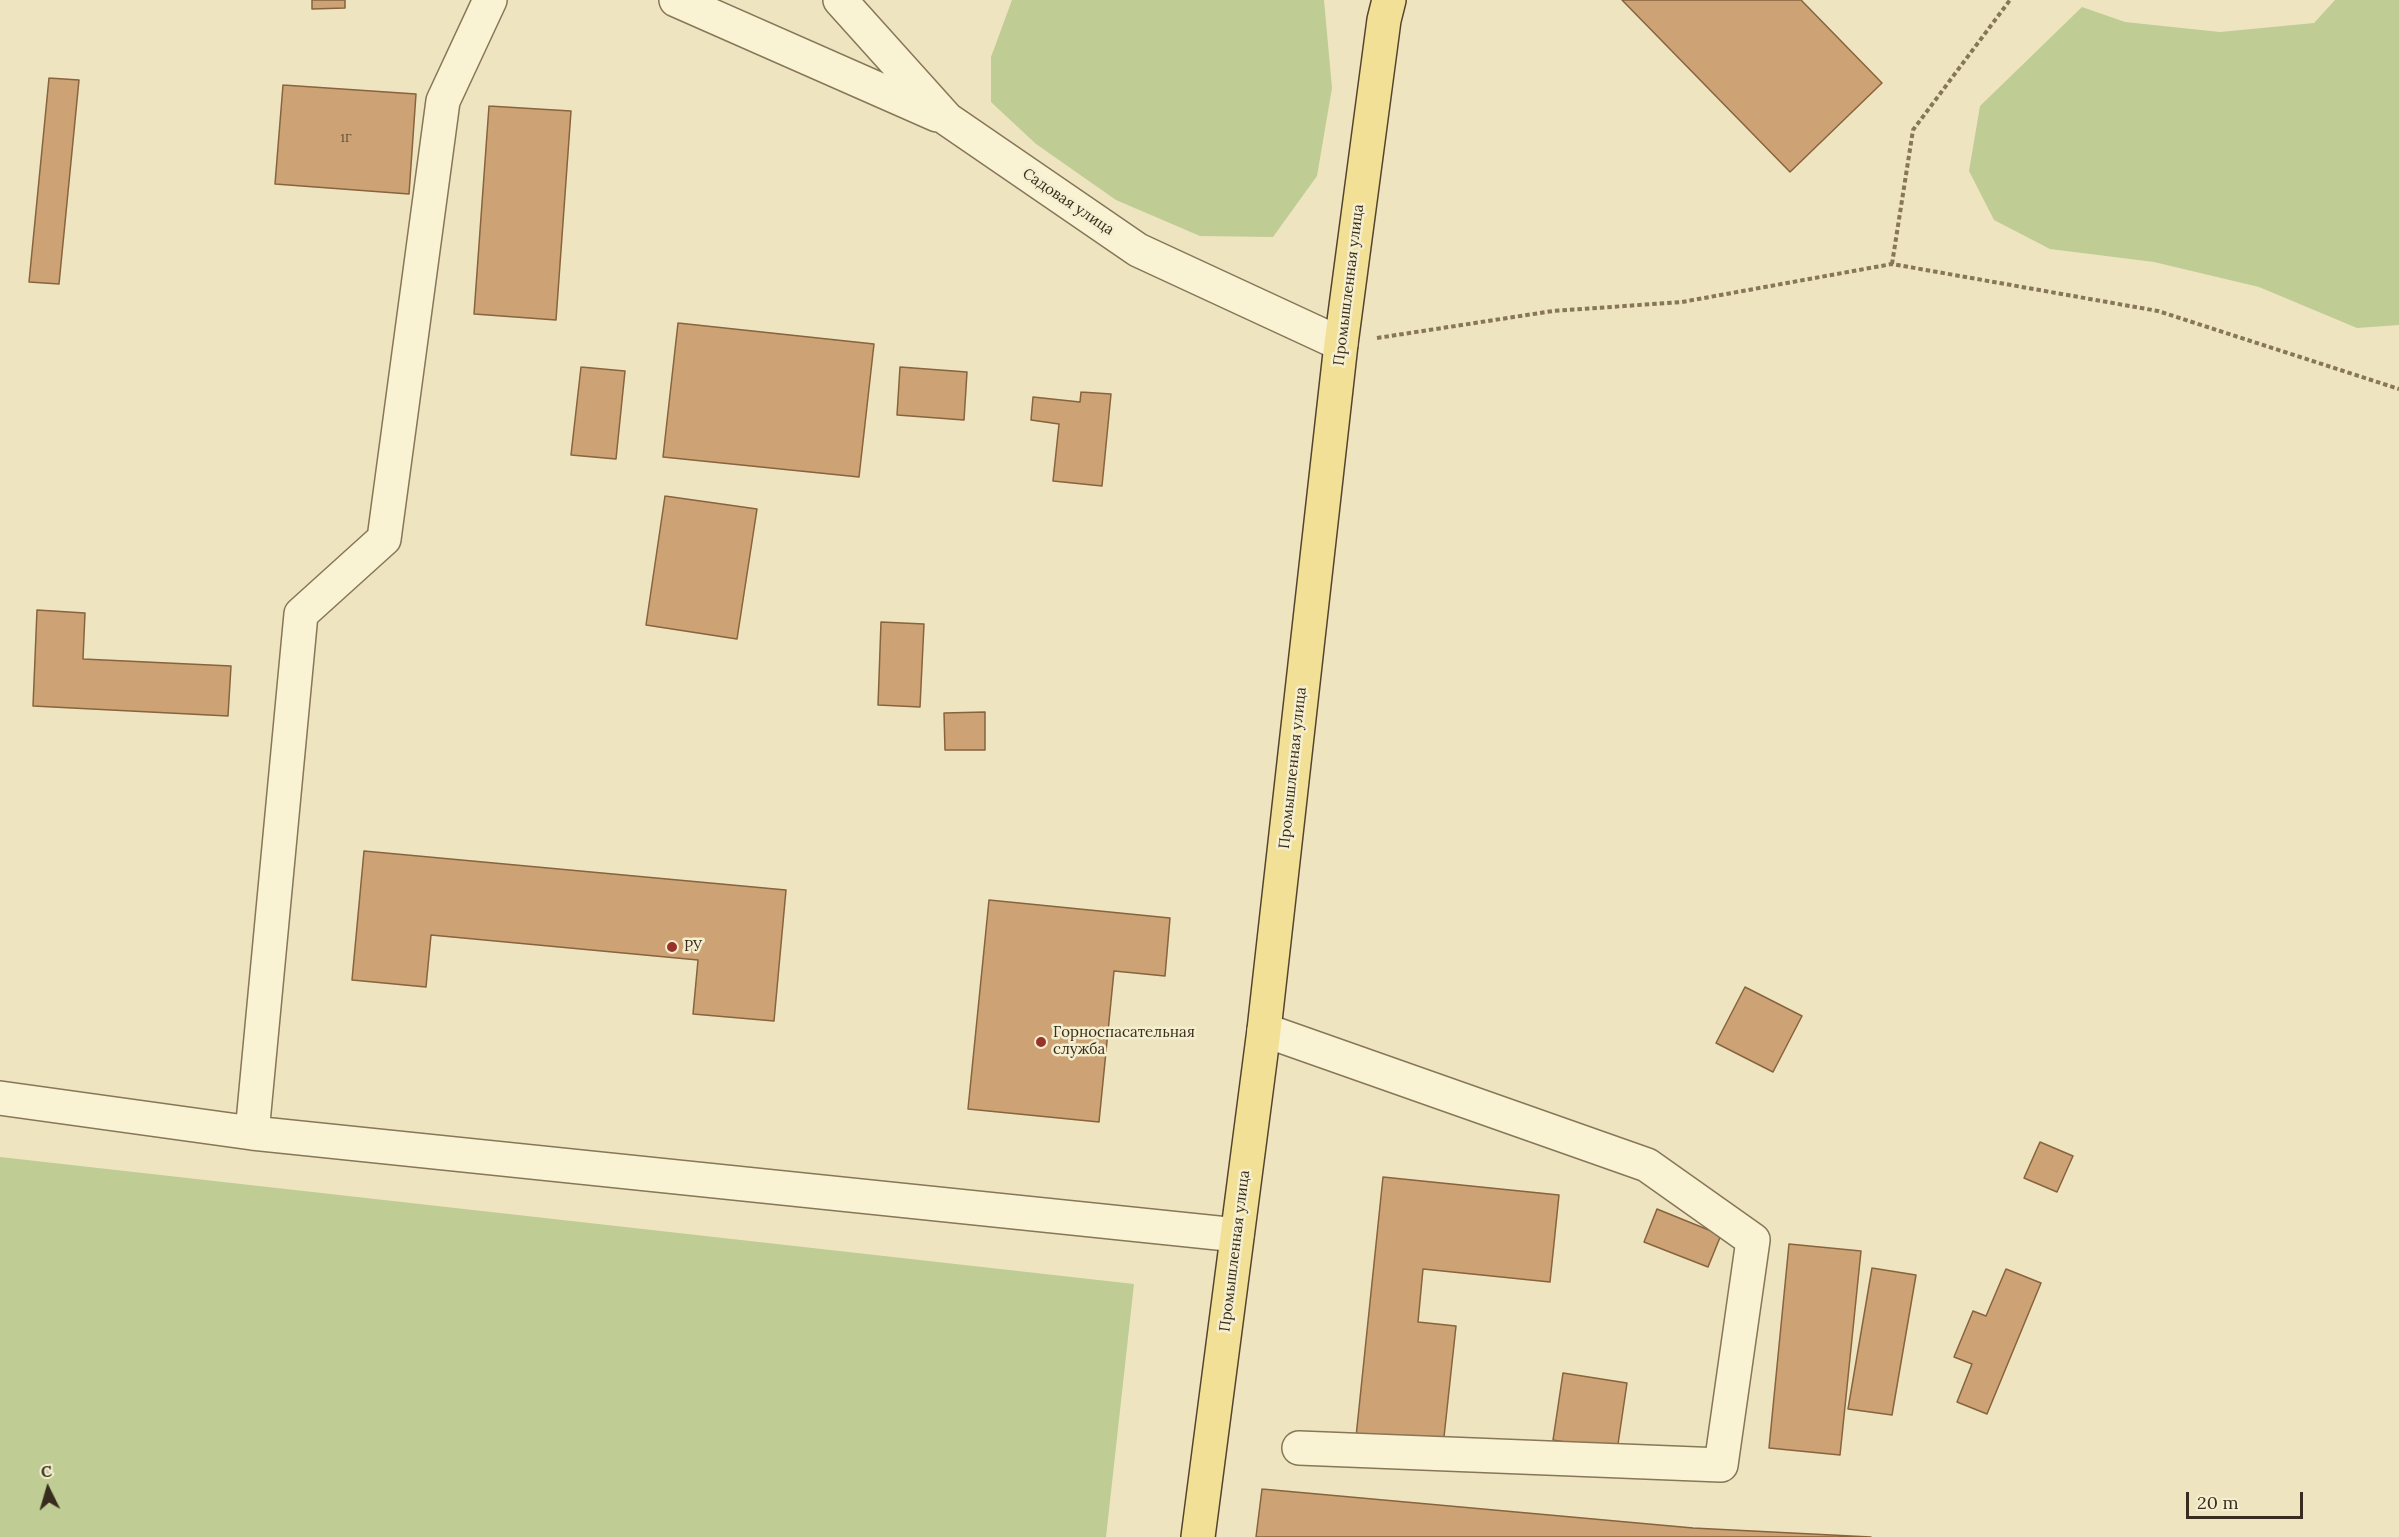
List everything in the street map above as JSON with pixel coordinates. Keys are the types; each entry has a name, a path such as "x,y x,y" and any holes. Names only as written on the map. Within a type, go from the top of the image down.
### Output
{"main road":[{"name":"Промышленная улица","path":"1198,1537 1264,1030 1341,344 1382,31 1389,0"}],"street":[{"path":"252,1132 301,614 384,539 443,100 490,0"},
{"path":"676,0 947,120"},
{"name":"Садовая улица","path":"840,0 947,120 1138,250 1341,344"},
{"path":"1264,1030 1647,1165 1753,1240 1721,1465 1299,1448"},
{"path":"0,1098 252,1132 1237,1235"}],"path":[{"path":"1892,264 1913,130 2010,0"},
{"path":"1341,344 1553,311 1682,302 1892,264 2158,311 2399,389"}],"green space":[{"path":"1012,0 1324,0 1332,88 1317,176 1273,237 1200,236 1116,200 1036,144 991,102 991,57"},
{"path":"2335,0 2399,0 2399,325 2357,328 2259,287 2154,262 2050,249 1994,220 1969,171 1980,106 2082,7 2125,22 2220,32 2314,23"},
{"path":"0,1157 1134,1284 1106,1537 0,1537"}],"building":[{"path":"312,0 345,0 345,8 312,9"},
{"path":"1622,0 1801,0 1882,83 1790,172"},
{"path":"49,78 79,80 59,284 29,282"},
{"path":"283,85 416,94 409,194 275,184"},
{"path":"489,106 571,111 556,320 474,314"},
{"path":"678,323 874,344 859,477 663,457"},
{"path":"581,367 625,371 616,459 571,455"},
{"path":"900,367 967,372 964,420 897,415"},
{"path":"1081,392 1111,394 1102,486 1053,481 1059,424 1031,420 1033,397 1080,402"},
{"path":"665,496 757,509 737,639 646,625"},
{"path":"37,610 85,613 83,659 231,666 228,716 33,706"},
{"path":"881,622 924,624 920,707 878,705"},
{"path":"985,712 985,750 945,750 944,713"},
{"name":"РУ","path":"364,851 786,890 774,1021 693,1014 698,960 431,935 426,987 352,980"},
{"name":"Горноспасательная служба","path":"989,900 1170,918 1165,976 1114,971 1099,1122 968,1109"},
{"path":"1745,987 1802,1016 1773,1072 1716,1043"},
{"path":"2040,1142 2073,1156 2057,1192 2024,1178"},
{"path":"1383,1177 1559,1195 1550,1282 1423,1269 1418,1322 1456,1326 1443,1446 1356,1437"},
{"path":"1657,1209 1721,1235 1708,1267 1644,1242"},
{"path":"1789,1244 1861,1251 1840,1455 1769,1448"},
{"path":"1872,1268 1916,1275 1892,1415 1848,1409"},
{"path":"2006,1269 2041,1283 1987,1414 1957,1402 1972,1364 1954,1357 1973,1311 1986,1316"},
{"path":"1563,1373 1627,1383 1617,1451 1553,1440"},
{"path":"1262,1489 1693,1528 1871,1537 1256,1537"}],"place":[{"name":"РУ","path":"672,947"},
{"name":"Горноспасательная служба","path":"1041,1042"}]}
